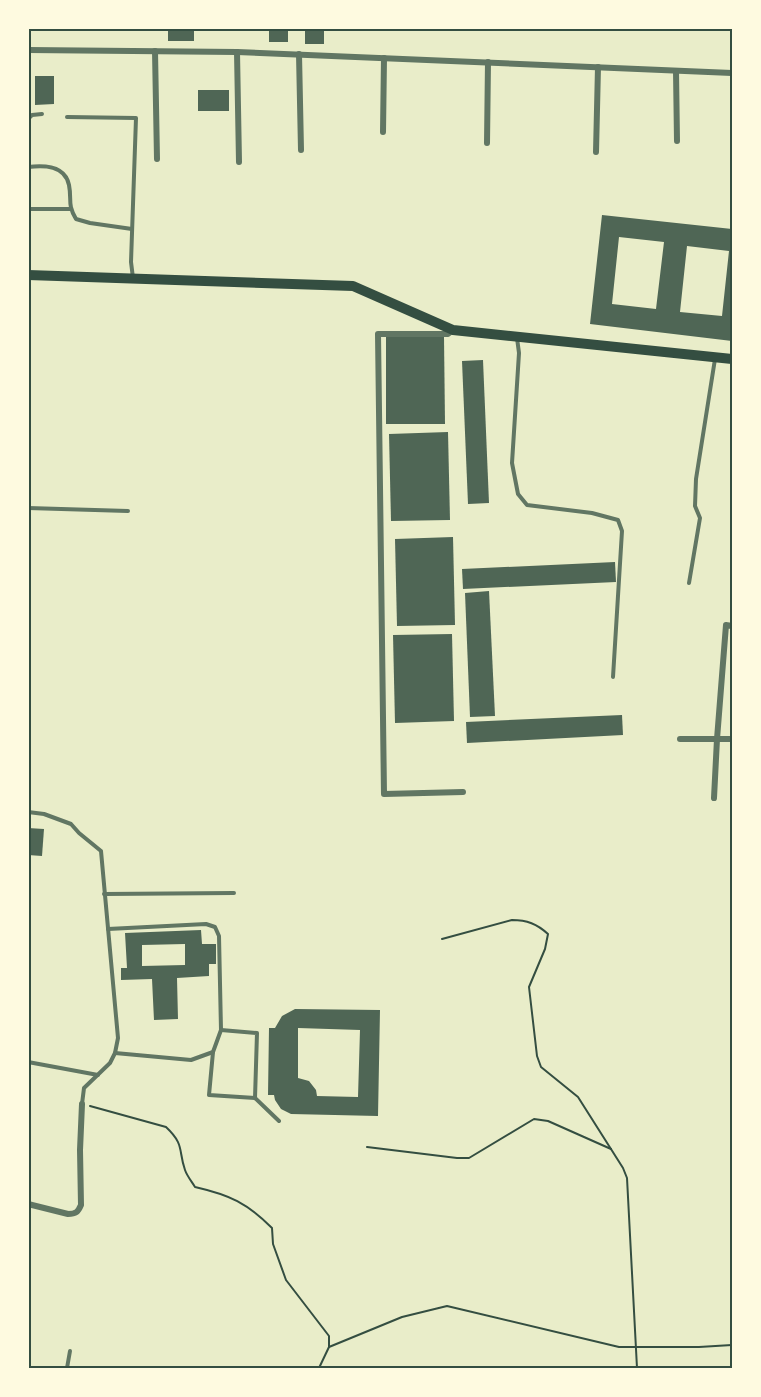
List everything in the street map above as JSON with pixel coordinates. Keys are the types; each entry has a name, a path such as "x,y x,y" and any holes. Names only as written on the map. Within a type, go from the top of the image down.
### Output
{"main road":[{"path":"28,274 353,286 453,330 732,359"}],"street":[{"path":"28,50 299,54 732,73"},
{"path":"155,51 157,159"},
{"path":"237,52 239,162"},
{"path":"299,54 301,150"},
{"path":"383,132 384,58"},
{"path":"487,143 488,62"},
{"path":"596,152 598,67"},
{"path":"676,71 677,141"},
{"path":"453,330 447,334 378,334 384,794 462,792"},
{"path":"714,798 726,625 732,626"},
{"path":"680,739 732,739"},
{"path":"28,1204 68,1214 75,1214 81,1205 82,1104"}],"lane":[{"path":"28,119 32,115 42,114"},
{"path":"67,117 136,118 131,262 133,278"},
{"path":"28,166 52,166 63,173 69,183 70,208 76,219 132,229"},
{"path":"28,209 70,208"},
{"path":"516,337 519,353 512,463 518,494 527,505 592,513 618,520 622,531 613,677"},
{"path":"689,583 700,518 695,506 696,479 716,357"},
{"path":"28,508 128,511"},
{"path":"28,812 44,814 71,824 101,851 118,1038 110,1063 84,1088 82,1104"},
{"path":"104,894 234,893"},
{"path":"108,929 206,924 215,927 219,936 221,1030 213,1052 209,1095 255,1098 279,1121"},
{"path":"221,1030 258,1032 255,1098"},
{"path":"115,1053 191,1060 213,1052"},
{"path":"28,1062 98,1075"},
{"path":"67,1368 70,1351"}],"path":[{"path":"442,939 512,920 537,924 548,934 545,949 529,987 537,1056 541,1067 578,1097 627,1178 638,1368"},
{"path":"82,1104 166,1127 180,1145 185,1171 195,1187 215,1191 240,1201 273,1228 273,1244 286,1280 329,1336 329,1347 319,1368"},
{"path":"367,1147 469,1158 534,1119 548,1121 611,1149"},
{"path":"329,1347 402,1317 447,1306 619,1347 732,1345"}],"building":[{"path":"168,28 194,28 194,41 168,41"},
{"path":"269,28 288,28 288,42 269,42"},
{"path":"305,28 324,28 324,44 305,44"},
{"path":"35,76 54,76 54,104 35,105"},
{"path":"198,90 229,90 229,111 198,111"},
{"path":"602,215 732,229 732,341 590,324","holes":["619,237 664,242 656,309 612,304","687,246 729,251 722,316 680,312"]},
{"path":"386,337 444,337 445,424 386,424"},
{"path":"483,360 489,503 468,504 462,361"},
{"path":"448,432 450,520 391,521 389,434"},
{"path":"453,537 455,625 397,626 395,539"},
{"path":"615,562 616,582 463,589 462,569"},
{"path":"489,591 495,716 470,717 465,593"},
{"path":"452,634 454,721 395,723 393,635"},
{"path":"622,715 623,735 467,743 466,722"},
{"path":"28,828 44,829 42,856 28,855"},
{"path":"201,930 202,944 216,944 216,964 209,964 209,976 177,978 178,1019 154,1020 152,979 121,980 121,968 127,968 125,933","holes":["185,944 185,965 142,966 142,945"]},
{"path":"295,1009 380,1010 378,1116 291,1114 281,1109 274,1095 268,1095 269,1028 275,1028 282,1016","holes":["298,1028 360,1030 358,1097 317,1096 316,1090 309,1081 298,1078"]}]}
